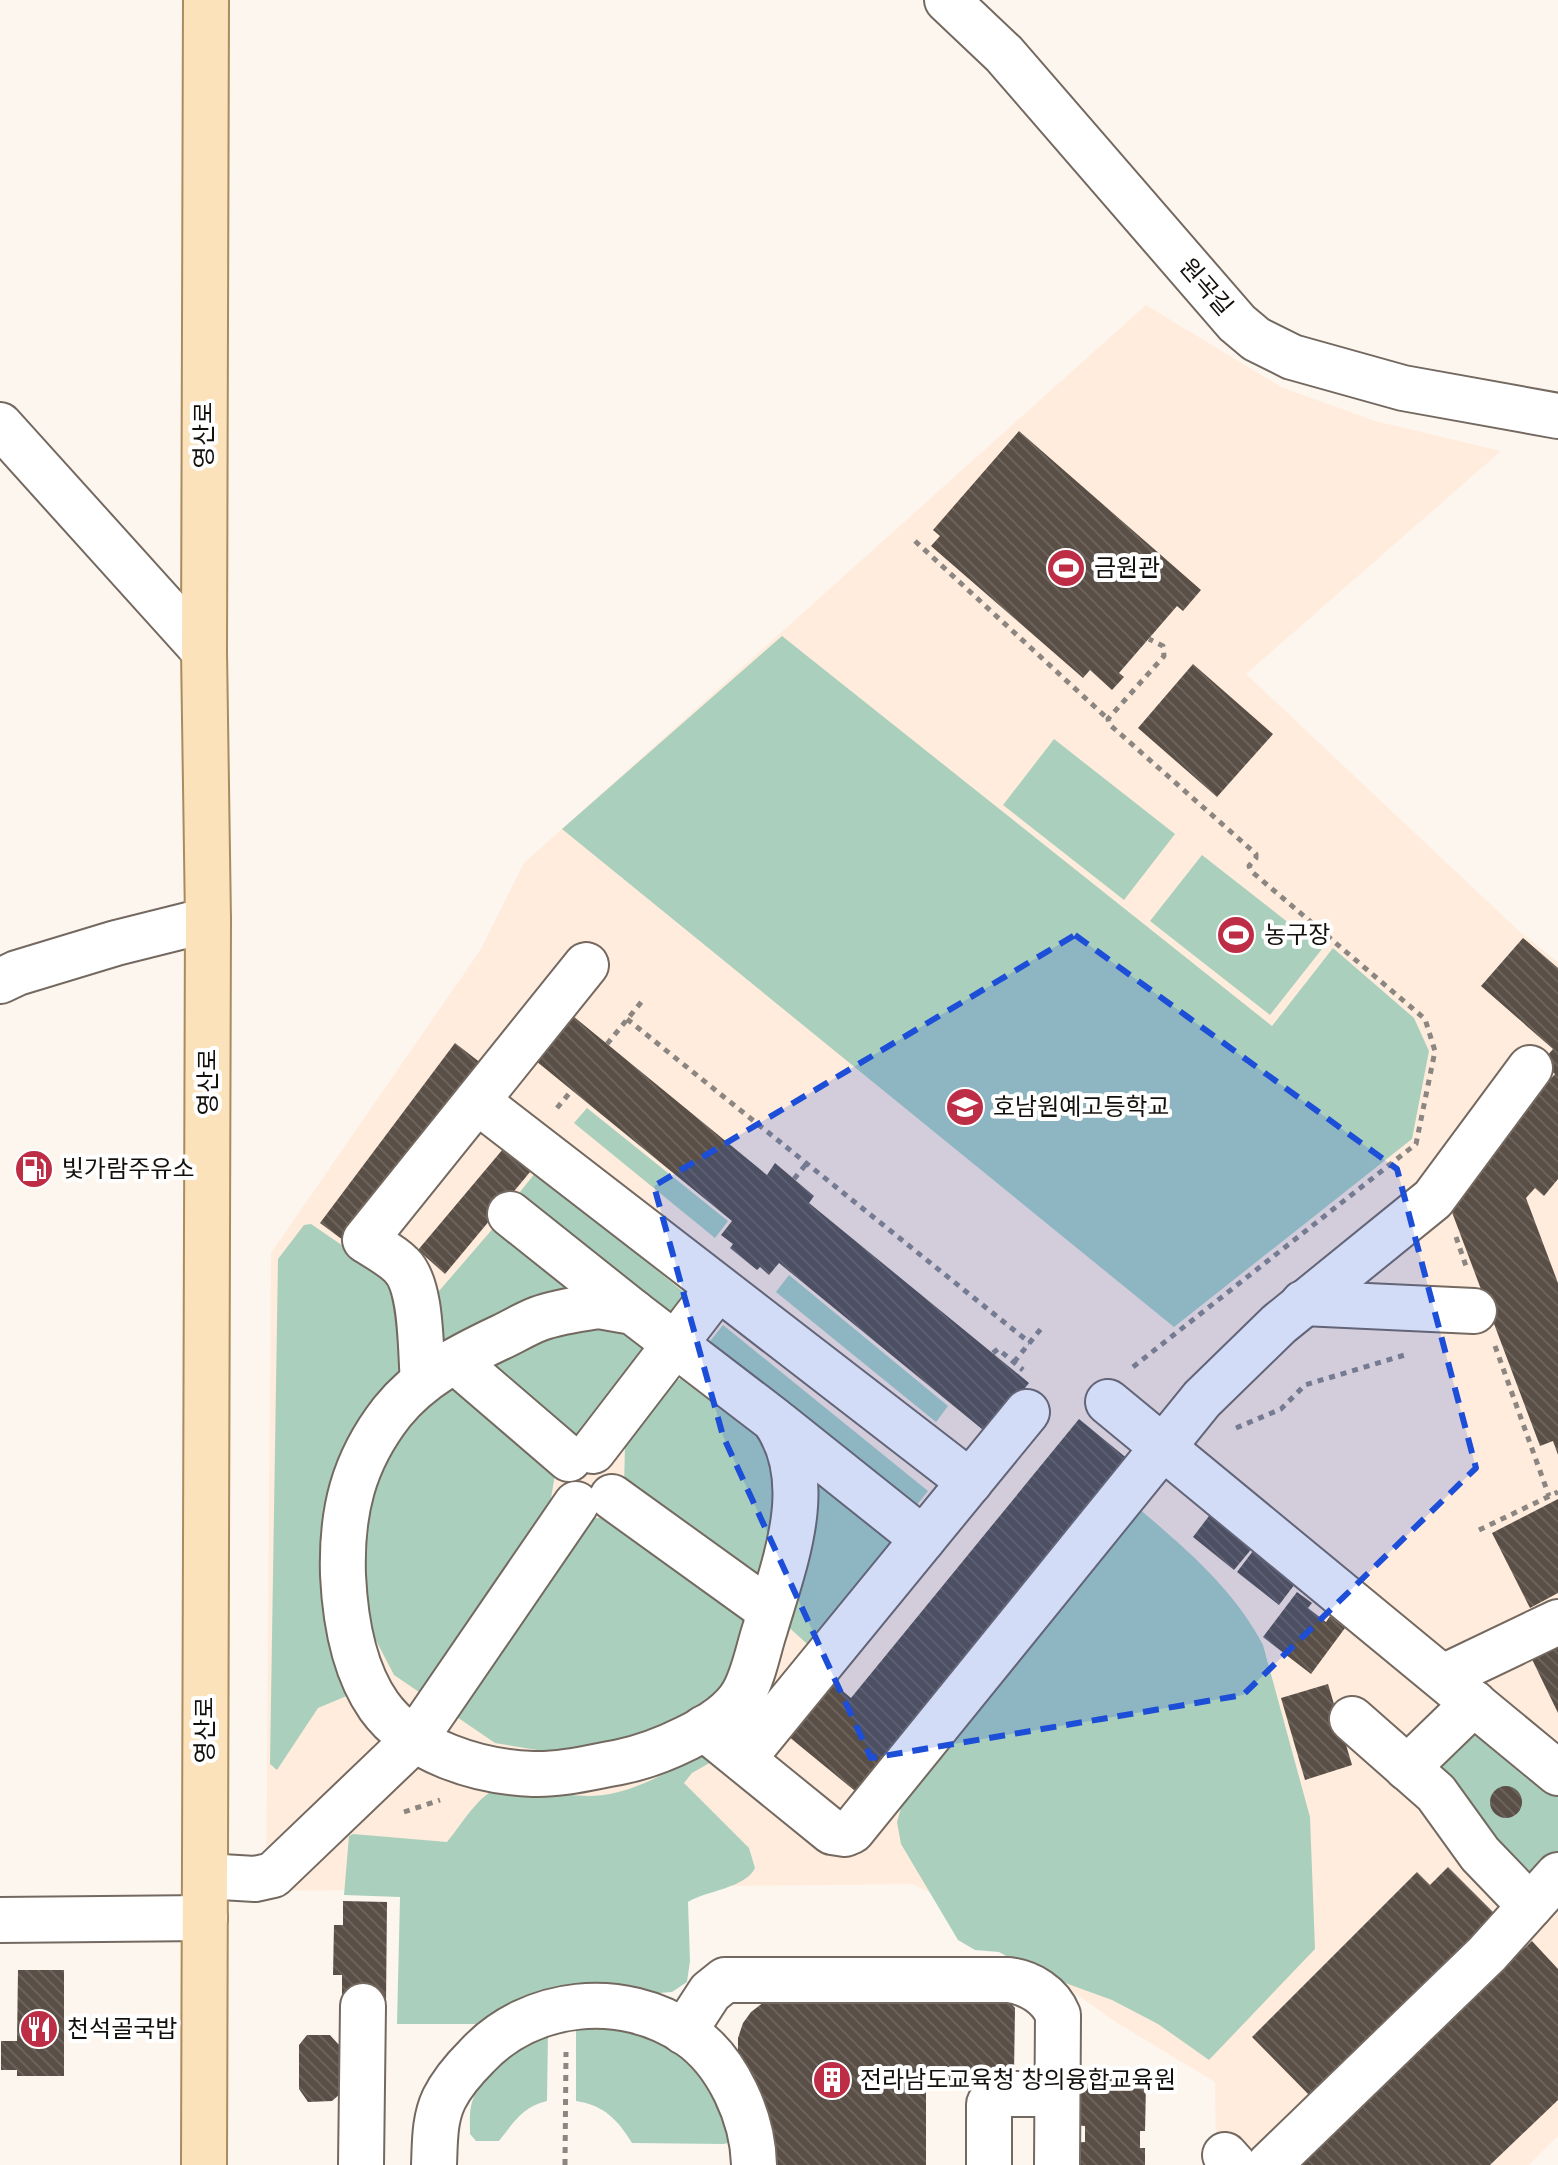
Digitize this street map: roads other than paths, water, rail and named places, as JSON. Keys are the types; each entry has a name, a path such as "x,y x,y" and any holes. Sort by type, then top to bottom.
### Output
{"main road":[{"name":"영산로","path":"204,2165 208,920 204,651 206,0"}],"street":[{"name":"원곡길","path":"947,0 1004,54 1237,323 1256,339 1292,357 1380,383 1558,416"},
{"path":"0,425 204,651"},
{"path":"0,981 116,943 208,920"},
{"path":"0,1920 205,1897 273,1875 415,1739 594,1501 617,1489 617,1469 606,1455 581,1455 439,1370 410,1278 401,1265 365,1240 586,965"},
{"path":"704,1728 832,1832 845,1834 852,1831 1168,1451 1202,1399 1303,1303 1433,1199 1530,1068"},
{"path":"477,1101 970,1482"},
{"path":"510,1214 923,1539"},
{"path":"581,1455 718,1288"},
{"path":"1303,1303 1474,1311"},
{"path":"633,1312 599,1306 538,1319 439,1370 392,1412 369,1448 353,1482 344,1518 342,1553 349,1628 365,1679 379,1706 398,1726 440,1752 479,1768 535,1774 634,1759 704,1728 726,1714 742,1695 752,1673 790,1545 795,1493 793,1456 786,1436 774,1420"},
{"path":"1119,1385 1168,1451 1558,1773"},
{"path":"743,1759 970,1482 1026,1392"},
{"path":"594,1501 770,1611"},
{"path":"1407,1768 1458,1690 1558,1622"},
{"path":"1269,2165 1481,1961 1544,1890 1480,1854 1443,1800 1352,1719"},
{"path":"684,2032 710,1992 725,1980 1020,1982 1029,1985 1050,2000 1058,2015 1057,2165"},
{"path":"434,2165 436,2126 443,2100 457,2077 493,2039 539,2013 590,2004 642,2012 684,2032 710,2054 725,2074 748,2122 754,2165"},
{"path":"361,2165 363,2006"},
{"path":"989,2165 989,2104 993,2097 1000,2094 1057,2094"}],"place":[{"name":"금원관","path":"1066,568"},
{"name":"농구장","path":"1236,935"},
{"name":"호남원예고등학교","path":"965,1107"},
{"name":"빛가람주유소","path":"34,1169"},
{"name":"천석골국밥","path":"39,2029"},
{"name":"전라남도교육청 창의융합교육원","path":"832,2080"}]}
